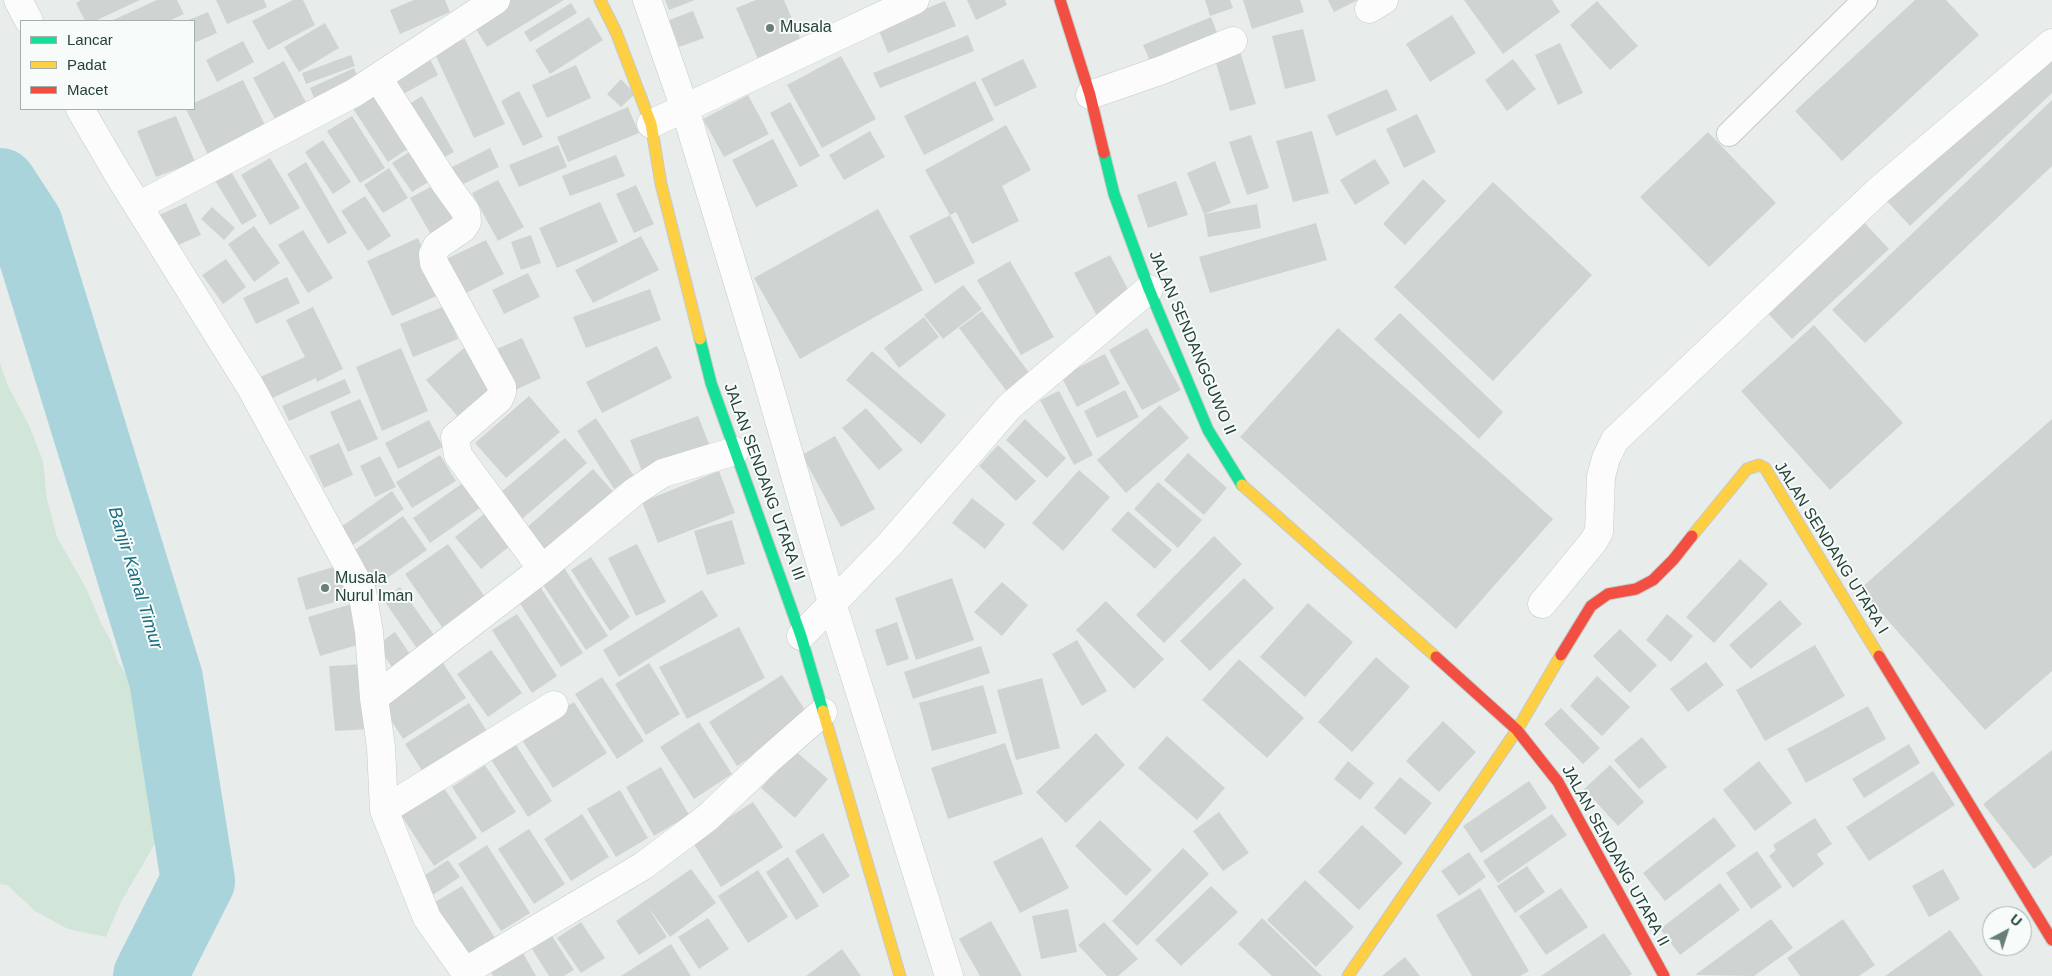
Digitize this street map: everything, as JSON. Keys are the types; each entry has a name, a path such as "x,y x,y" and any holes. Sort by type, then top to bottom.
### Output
{"street":[{"path":"18,0 28,20"},
{"path":"138,206 354,93 496,0"},
{"name":"JALAN SENDANG UTARA III","path":"600,0 616,32 651,124 661,184 710,383 801,636 900,976"},
{"path":"647,0 685,109 766,375 832,603 949,976"},
{"path":"651,124 914,0"},
{"name":"JALAN SENDANGGUWO II","path":"1060,0 1090,95 1114,194 1149,289 1208,430 1239,483 1293,528 1517,730"},
{"path":"1090,95 1162,70 1234,41"},
{"path":"1542,604 1599,532 1601,477 1606,458 1615,440 1879,190 2052,43"},
{"path":"378,78 445,183 466,212 467,222 462,229 437,246 433,254 434,263 502,388 502,392 499,399 455,436 458,455 542,569"},
{"path":"81,110 250,386 362,591 369,632 374,698 382,747 384,810 427,918 467,973 644,866 707,818 767,761 823,712"},
{"path":"801,636 889,545 1010,406 1149,289"},
{"path":"374,698 542,569 634,492 663,473 735,450"},
{"name":"JALAN SENDANG UTARA I","path":"1517,730 1591,606 1608,594 1636,589 1653,580 1673,560 1746,469 1759,465 1765,468 2052,940"},
{"path":"384,810 554,705"},
{"path":"1348,976 1517,730"},
{"name":"JALAN SENDANG UTARA II","path":"1517,730 1558,782 1664,976"}],"lane":[{"path":"1729,134 1866,0"}],"green space":[{"path":"0,363 8,386 29,425 43,461 47,499 57,537 86,588 110,639 118,662 141,697 172,762 171,800 160,835 121,902 106,937 68,929 35,911 7,885 0,884"}],"building":[{"path":"81,0 140,0 97,20 84,20 76,3"},
{"path":"157,0 177,0 184,14 171,20 113,20"},
{"path":"216,0 264,0 267,7 227,24"},
{"path":"293,0 303,0 315,25 268,50 252,21"},
{"path":"414,0 445,0 450,12 400,34 390,10"},
{"path":"511,0 564,0 487,47 473,24"},
{"path":"665,0 695,0 669,10"},
{"name":"Musala","path":"756,0 784,0 804,48 761,66 736,8"},
{"path":"967,0 1005,0 1007,5 976,20"},
{"path":"1205,0 1230,0 1233,8 1210,16"},
{"path":"1243,0 1300,0 1304,12 1252,29"},
{"path":"1328,0 1358,0 1334,12"},
{"path":"1464,0 1552,0 1560,12 1503,54"},
{"path":"1915,0 1946,0 1979,35 1842,161 1795,111"},
{"path":"945,1 956,26 888,53 878,28"},
{"path":"1597,1 1638,46 1610,70 1570,25"},
{"path":"571,3 577,13 530,42 524,32"},
{"path":"693,11 704,38 679,47 669,20"},
{"path":"208,12 217,33 195,43 195,20 188,20"},
{"path":"1452,15 1476,53 1430,82 1406,44"},
{"path":"589,17 603,40 550,74 535,50"},
{"path":"1211,17 1221,43 1154,70 1143,45"},
{"path":"325,23 339,48 299,72 284,47"},
{"path":"1303,29 1316,81 1285,89 1272,36"},
{"path":"968,35 974,51 880,88 873,73"},
{"path":"465,39 505,124 474,138 434,52"},
{"path":"243,41 254,62 217,82 206,60"},
{"path":"1560,43 1583,93 1558,105 1535,55"},
{"path":"1239,48 1256,104 1230,111 1214,56"},
{"path":"2045,53 2052,61 2052,93 1910,226 1887,201"},
{"path":"351,55 355,66 306,84 302,73"},
{"path":"428,55 438,75 396,98 385,78"},
{"path":"841,56 876,119 822,148 787,85"},
{"path":"1023,59 1037,87 995,107 981,79"},
{"path":"1513,59 1536,89 1507,111 1485,80"},
{"path":"284,61 308,106 277,123 253,78"},
{"path":"576,65 591,98 547,118 532,85"},
{"path":"354,68 361,85 317,105 310,88"},
{"path":"621,79 635,94 621,107 607,94"},
{"path":"243,80 268,131 210,159 186,110 195,110 195,103"},
{"path":"975,81 994,120 924,155 904,116"},
{"path":"380,89 415,144 388,162 352,107"},
{"path":"1387,89 1397,110 1336,136 1327,115"},
{"path":"519,91 543,137 523,146 501,101"},
{"path":"748,95 769,134 724,157 703,119"},
{"path":"422,96 454,152 435,162 404,107"},
{"path":"2052,100 2052,166 1865,343 1832,310"},
{"path":"790,102 820,156 800,167 770,113"},
{"path":"628,107 639,133 568,162 557,137"},
{"path":"1417,114 1436,152 1404,168 1386,129"},
{"path":"176,116 195,162 156,177 137,131"},
{"path":"352,116 385,168 360,183 327,131"},
{"path":"1006,125 1031,170 1002,186 1019,221 972,244 956,212 950,215 925,170"},
{"path":"870,131 885,157 844,180 829,155"},
{"path":"1312,131 1329,193 1293,202 1276,141"},
{"path":"1708,132 1776,203 1709,267 1640,197"},
{"path":"1251,135 1269,188 1247,195 1229,142"},
{"path":"773,139 798,186 756,207 732,160"},
{"path":"323,140 351,182 333,194 305,152"},
{"path":"558,145 567,167 519,187 509,165"},
{"path":"417,147 437,177 412,192 392,163"},
{"path":"490,148 499,167 457,187 448,169"},
{"path":"616,155 625,176 570,196 562,176"},
{"path":"270,158 300,208 270,225 241,175"},
{"path":"1375,159 1390,183 1355,205 1340,180"},
{"path":"1215,161 1231,203 1204,214 1187,173"},
{"path":"306,162 347,233 328,244 287,174"},
{"path":"229,168 257,216 242,225 213,177"},
{"path":"389,168 408,198 383,213 364,185"},
{"path":"1423,179 1446,201 1405,245 1383,224"},
{"path":"498,180 524,227 498,241 472,193"},
{"path":"1176,181 1188,215 1148,228 1137,195"},
{"path":"1493,182 1592,275 1493,381 1394,287"},
{"path":"438,183 458,217 430,233 410,198"},
{"path":"636,185 654,224 634,233 616,194"},
{"path":"365,196 391,236 368,251 341,211"},
{"path":"600,202 618,242 557,268 539,228"},
{"path":"186,203 201,235 174,247 159,215"},
{"path":"1257,204 1261,228 1208,237 1204,214"},
{"path":"212,207 235,228 224,240 201,219"},
{"path":"878,209 923,290 800,359 754,278"},
{"path":"950,215 975,263 935,284 909,236"},
{"path":"1859,217 1889,249 1792,339 1762,307"},
{"path":"1316,223 1327,260 1210,293 1199,257"},
{"path":"254,226 280,263 254,282 228,244"},
{"path":"303,230 333,278 308,293 278,245"},
{"path":"531,235 541,263 521,270 511,242"},
{"path":"641,236 659,270 593,303 575,270"},
{"path":"418,238 443,293 392,316 367,261"},
{"path":"486,240 504,274 460,296 442,261"},
{"path":"1110,255 1133,299 1098,318 1074,273"},
{"path":"226,259 246,287 223,304 202,275"},
{"path":"1010,261 1054,337 1021,355 977,280"},
{"path":"528,273 540,297 504,314 492,290"},
{"path":"287,277 300,303 256,324 243,298"},
{"path":"963,285 982,309 943,339 924,315"},
{"path":"650,289 661,320 586,348 573,317"},
{"path":"445,306 458,339 413,357 400,324"},
{"path":"313,307 343,369 317,382 316,378 268,400 258,378 305,357 286,320"},
{"path":"982,311 1031,375 1008,393 959,328"},
{"path":"1400,313 1503,412 1479,439 1374,339"},
{"path":"924,317 939,337 899,368 884,348"},
{"path":"1814,325 1903,423 1830,490 1741,391"},
{"path":"1147,328 1181,390 1142,410 1109,350"},
{"path":"1338,328 1553,519 1456,629 1240,437"},
{"path":"522,338 541,378 509,393 490,352"},
{"path":"657,346 672,378 602,413 586,382"},
{"path":"401,348 428,411 382,431 356,367"},
{"path":"464,348 497,387 460,419 426,380"},
{"path":"872,351 946,415 921,444 846,380"},
{"path":"1105,354 1120,384 1077,407 1061,376"},
{"path":"345,379 351,393 289,421 282,406"},
{"path":"1125,390 1139,417 1097,438 1084,411"},
{"path":"1059,391 1093,455 1074,465 1040,400"},
{"path":"529,396 560,432 506,478 475,443"},
{"path":"360,399 378,439 348,452 330,412"},
{"path":"1160,405 1189,438 1126,493 1097,460"},
{"path":"866,408 903,450 879,470 842,428"},
{"path":"698,416 711,449 643,474 630,440"},
{"path":"596,418 634,476 614,489 577,431"},
{"path":"1025,419 1066,458 1047,478 1006,440"},
{"path":"2052,419 2052,671 1985,730 1860,589"},
{"path":"429,420 443,447 398,469 385,443"},
{"path":"835,436 875,509 841,527 802,455"},
{"path":"565,438 587,463 522,519 500,493"},
{"path":"339,443 353,475 324,488 309,456"},
{"path":"998,445 1036,481 1016,501 979,466"},
{"path":"1188,453 1227,488 1204,515 1164,480"},
{"path":"440,455 456,481 412,508 396,482"},
{"path":"380,456 396,487 375,497 360,466"},
{"path":"593,469 617,496 548,556 524,530"},
{"path":"1079,470 1110,497 1063,551 1032,523"},
{"path":"719,471 735,513 658,543 642,502"},
{"path":"1158,482 1202,520 1178,548 1134,509"},
{"path":"463,483 480,508 430,543 413,518"},
{"path":"392,491 404,509 353,545 341,527"},
{"path":"972,498 1005,524 985,549 952,523"},
{"path":"1128,511 1172,550 1155,569 1111,530"},
{"path":"484,514 510,546 481,569 455,537"},
{"path":"403,516 427,550 373,588 349,554"},
{"path":"732,520 745,564 707,575 694,531"},
{"path":"1214,536 1242,564 1164,643 1136,615"},
{"path":"448,544 485,597 442,627 405,574"},
{"path":"637,544 666,602 636,616 608,558"},
{"path":"591,557 630,617 610,631 571,570"},
{"path":"1740,559 1768,584 1714,643 1686,617"},
{"name":"Musala Nurul Iman","path":"343,564 353,597 306,610 297,578"},
{"path":"563,566 608,636 586,650 540,580"},
{"path":"952,578 974,640 916,660 895,598"},
{"path":"1244,578 1274,608 1210,671 1180,641"},
{"path":"1002,582 1028,605 1002,636 974,612"},
{"path":"539,585 583,653 561,667 517,599"},
{"path":"400,587 436,638 418,650 383,599"},
{"path":"702,590 718,616 619,677 603,650"},
{"path":"1780,600 1802,624 1751,669 1729,645"},
{"path":"1106,601 1164,659 1134,689 1076,630"},
{"path":"355,603 367,642 320,656 308,617"},
{"path":"1308,603 1353,642 1305,697 1260,657"},
{"path":"517,614 557,676 532,693 492,630"},
{"path":"1667,614 1693,636 1671,662 1646,640"},
{"path":"897,622 909,659 887,666 875,630"},
{"path":"739,627 765,678 687,719 659,667"},
{"path":"1620,629 1657,665 1630,693 1593,656"},
{"path":"395,632 414,660 396,673 377,645"},
{"path":"1077,640 1107,691 1082,706 1052,654"},
{"path":"1815,645 1845,696 1765,741 1736,690"},
{"path":"981,646 990,673 913,699 904,672"},
{"path":"491,650 522,693 488,717 457,674"},
{"path":"1376,657 1410,687 1352,752 1318,722"},
{"path":"1239,659 1304,718 1267,758 1202,700"},
{"path":"441,660 466,698 403,739 378,700"},
{"path":"1706,662 1724,685 1688,712 1670,689"},
{"path":"649,663 680,714 646,735 615,684"},
{"path":"365,664 370,729 335,731 329,666"},
{"path":"782,675 811,719 737,766 709,722"},
{"path":"1597,676 1630,707 1602,736 1570,706"},
{"path":"602,677 644,741 617,759 575,694"},
{"path":"1042,678 1060,748 1016,760 997,690"},
{"path":"983,685 997,733 932,751 919,703"},
{"path":"574,702 607,753 553,788 520,737"},
{"path":"469,703 490,736 426,777 405,744"},
{"path":"1868,706 1886,739 1806,783 1787,749"},
{"path":"1561,708 1600,748 1583,764 1544,724"},
{"path":"1443,721 1476,752 1439,792 1406,761"},
{"path":"699,722 732,774 694,799 660,747"},
{"path":"1096,733 1125,765 1066,823 1036,792"},
{"path":"1167,736 1225,788 1197,820 1138,768"},
{"path":"1642,737 1667,767 1639,789 1614,760"},
{"path":"514,742 552,801 528,817 490,758"},
{"path":"1005,743 1023,794 948,819 931,768"},
{"path":"1909,744 1920,763 1864,798 1852,779"},
{"path":"794,750 828,779 795,818 761,788"},
{"path":"2052,750 2052,855 2034,869 1983,804"},
{"path":"1348,761 1374,783 1360,800 1334,779"},
{"path":"1759,761 1792,803 1755,831 1723,790"},
{"path":"485,765 516,812 482,833 452,787"},
{"path":"1610,765 1644,802 1618,826 1584,789"},
{"path":"661,767 689,815 654,836 626,787"},
{"path":"1933,771 1955,805 1869,861 1846,827"},
{"path":"1400,777 1432,803 1405,835 1374,808"},
{"path":"1529,781 1547,808 1481,853 1463,826"},
{"path":"444,788 477,838 434,866 401,815"},
{"path":"620,790 648,838 616,857 587,809"},
{"path":"753,802 783,847 721,887 692,841"},
{"path":"1219,812 1249,853 1223,871 1193,831"},
{"path":"582,814 609,857 571,881 544,839"},
{"path":"1552,814 1567,835 1498,883 1483,861"},
{"path":"1714,817 1736,846 1665,901 1643,873"},
{"path":"1815,818 1832,844 1817,854 1824,864 1793,888 1769,856 1776,850 1773,845"},
{"path":"1100,820 1152,870 1126,896 1075,846"},
{"path":"1362,825 1403,863 1359,910 1318,872"},
{"path":"529,829 565,884 534,904 498,849"},
{"path":"823,833 850,876 823,894 795,851"},
{"path":"1042,837 1069,888 1020,913 993,862"},
{"path":"487,845 530,913 501,931 458,864"},
{"path":"1183,848 1209,874 1137,946 1112,921"},
{"path":"1757,851 1782,887 1751,909 1726,873"},
{"path":"1469,852 1486,877 1459,896 1441,871"},
{"path":"788,857 819,906 796,920 766,872"},
{"path":"448,860 460,877 431,896 419,879"},
{"path":"1527,866 1545,892 1515,913 1497,886"},
{"path":"691,869 716,903 670,937 648,907 667,937 639,955 616,921"},
{"path":"1943,869 1960,899 1929,917 1912,886"},
{"path":"758,870 788,917 748,943 718,896"},
{"path":"1305,880 1354,927 1316,967 1267,920"},
{"path":"1720,883 1740,910 1680,955 1660,929"},
{"path":"462,886 497,941 465,961 430,905"},
{"path":"1211,886 1238,912 1181,966 1155,940"},
{"path":"1480,888 1529,971 1520,976 1472,976 1436,915"},
{"path":"1561,888 1588,927 1546,955 1519,916"},
{"path":"1068,909 1077,952 1041,959 1032,916"},
{"path":"708,918 729,949 699,969 678,937"},
{"path":"1262,918 1322,976 1272,976 1238,944"},
{"path":"1771,919 1793,948 1754,976 1695,975"},
{"path":"1843,919 1875,965 1859,976 1800,976 1787,958"},
{"path":"991,921 1022,976 980,976 959,939"},
{"path":"581,922 605,958 581,973 557,938"},
{"path":"1104,922 1138,959 1118,976 1107,976 1078,945"},
{"path":"1950,930 1983,976 1885,976"},
{"path":"1604,933 1632,974 1629,976 1541,976"},
{"path":"552,936 574,970 564,976 549,976 532,949"},
{"path":"671,944 691,976 621,976"},
{"path":"519,946 536,976 493,976 487,964"},
{"path":"842,949 861,976 806,976"},
{"path":"1405,957 1420,976 1382,976"}],"waterway":[{"name":"Banjir Kanal Timur","path":"0,185 26,225 166,679 198,881 150,976"}],"traffic: fast":[{"path":"1104,153 1114,194 1149,289 1208,430 1242,485"},
{"path":"700,339 711,383 801,636 823,711"}],"traffic: slow":[{"path":"600,0 616,32 651,124 661,184 700,339"},
{"path":"1692,536 1747,469 1759,465 1765,468 1879,656"},
{"path":"1242,485 1436,657"},
{"path":"1348,976 1517,730 1561,655"},
{"path":"823,711 900,976"}],"traffic: jam":[{"path":"1060,0 1090,95 1104,153"},
{"path":"1561,655 1591,606 1608,594 1636,589 1653,580 1673,560 1692,536"},
{"path":"1879,656 2052,940"},
{"path":"1436,657 1517,730 1558,782 1664,976"}],"place":[{"name":"Musala","path":"770,28"},
{"name":"Musala Nurul Iman","path":"325,588"}]}
